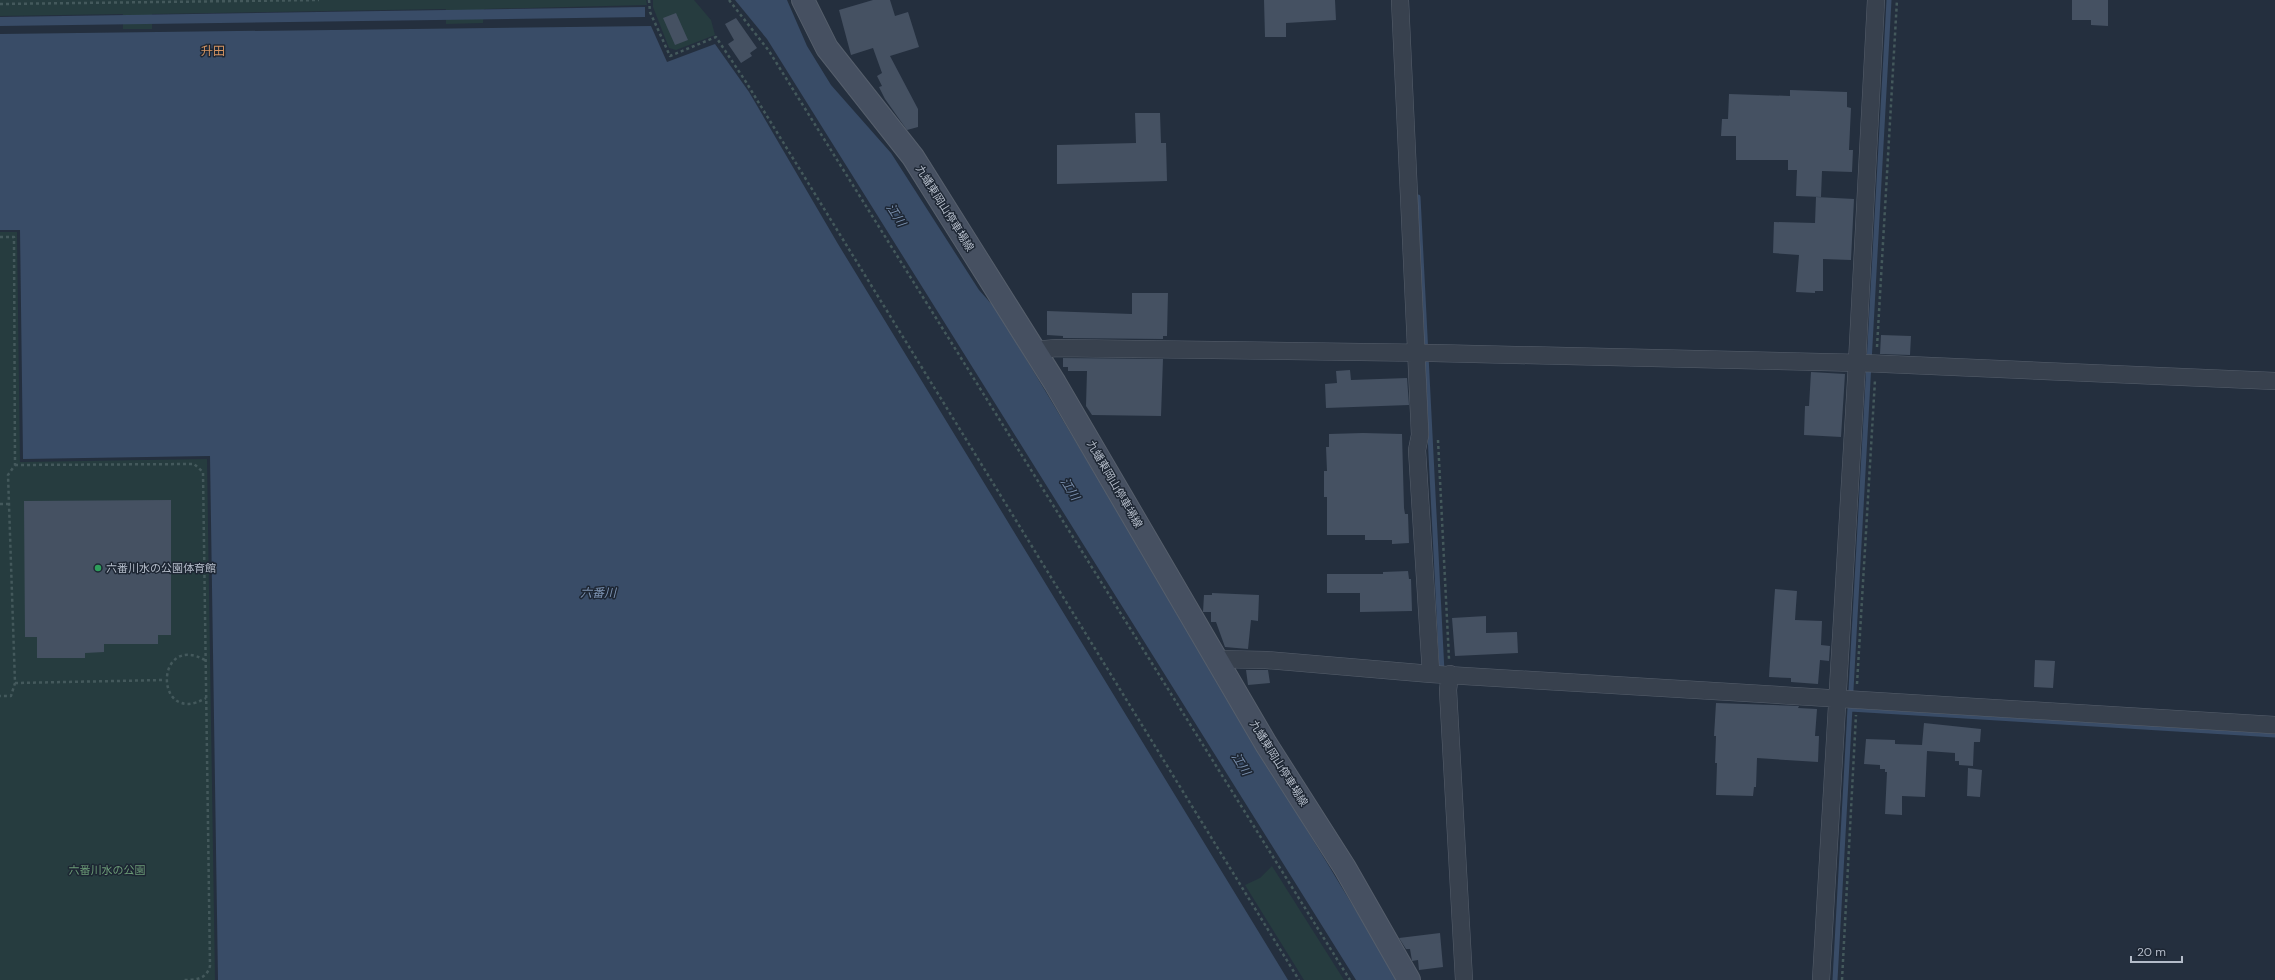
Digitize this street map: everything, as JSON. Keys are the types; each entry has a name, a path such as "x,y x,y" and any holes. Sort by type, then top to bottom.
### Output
{"main road":[{"name":"九蟠東岡山停車場線","path":"803,0 828,48 913,157 1060,391 1266,744 1345,868 1409,980"}],"street":[{"path":"1400,0 1422,353 1420,435 1417,450 1441,674 1448,690 1464,980"},
{"path":"1820,980 1848,702 1865,363 1876,0"},
{"path":"1034,350 1057,348 1422,353 1865,363 2275,381"},
{"path":"1216,659 1266,660 1441,674 1848,702 2275,725"}],"path":[{"path":"0,4 319,0"},
{"path":"649,0 650,12 670,56 716,38 746,82 1299,980"},
{"path":"729,0 769,51 1350,980"},
{"path":"0,238 14,237 16,465 8,475 15,683 11,696 0,696"},
{"path":"1437,432 1441,674"},
{"path":"16,465 194,464 203,472 210,966 203,978 183,980"},
{"path":"0,504 9,504"},
{"path":"206,660 195,655 181,657 170,666 166,680 169,692 180,702 190,704 206,698"},
{"path":"15,683 166,680"},
{"path":"1842,980 1848,702"}],"green space":[{"path":"0,0 646,0 647,5 484,9 483,23 446,24 446,9 152,14 152,29 123,29 123,14 0,16"},
{"path":"653,0 694,0 711,20 715,35 676,50 669,48 653,7"},
{"name":"六番川水の公園","path":"0,232 17,232 20,462 207,459 215,980 0,980"},
{"path":"1272,866 1344,980 1304,980 1245,885 1260,878"}],"water":[{"name":"江川","path":"735,0 787,0 807,46 831,85 891,153 979,290 996,309 1207,660 1205,662 1398,980 1356,980 767,39"},
{"path":"645,7 645,17 0,26 0,17"},
{"name":"六番川","path":"651,26 667,62 715,44 749,92 838,244 1288,980 218,980 210,456 23,459 20,230 0,230 0,34"}],"building":[{"path":"873,0 890,0 895,16 908,12 919,47 890,56 918,109 918,127 907,130 885,99 879,87 882,86 877,76 882,73 873,48 851,55 839,10"},
{"path":"1264,0 1335,0 1336,20 1286,23 1286,37 1265,37"},
{"path":"2072,0 2108,0 2108,26 2091,25 2091,20 2072,20"},
{"path":"676,13 688,40 675,45 663,18"},
{"path":"736,18 757,48 750,53 752,56 741,63 728,44 734,40 725,24"},
{"path":"1790,90 1847,92 1847,107 1851,108 1849,150 1853,150 1852,172 1822,171 1821,197 1796,196 1797,170 1788,170 1788,160 1736,160 1736,136 1721,136 1722,119 1728,119 1729,94 1790,96"},
{"path":"1135,113 1160,113 1161,143 1166,143 1167,181 1057,184 1057,145 1136,143"},
{"path":"1816,197 1854,199 1851,260 1823,259 1823,291 1815,291 1815,293 1796,292 1799,255 1773,253 1774,222 1815,223"},
{"path":"1132,293 1168,293 1167,336 1163,336 1163,339 1063,338 1063,336 1047,335 1047,311 1132,314"},
{"path":"1881,335 1911,336 1910,355 1880,354"},
{"path":"1063,358 1163,359 1161,416 1092,415 1086,406 1087,371 1068,371 1068,367 1063,367"},
{"path":"1350,370 1351,380 1407,378 1409,405 1326,408 1325,384 1337,383 1336,371"},
{"path":"1811,372 1845,374 1841,437 1804,435 1805,406 1809,406"},
{"path":"1329,434 1402,434 1404,508 1405,514 1408,514 1409,543 1392,544 1392,540 1365,540 1365,535 1327,535 1327,497 1324,497 1324,471 1327,471 1326,447 1329,447"},
{"name":"六番川水の公園体育館","path":"171,500 171,635 158,635 158,644 104,644 104,652 85,653 85,658 37,658 37,637 25,637 24,501"},
{"path":"1408,571 1409,579 1411,579 1412,611 1360,612 1360,593 1327,593 1327,574 1383,574 1383,572"},
{"path":"1775,589 1797,591 1795,620 1822,621 1821,645 1830,646 1829,661 1820,660 1818,684 1791,682 1791,678 1769,677"},
{"path":"1212,593 1259,595 1258,621 1251,620 1248,649 1225,647 1216,622 1211,622 1211,612 1203,612 1204,595 1212,595"},
{"path":"1486,616 1486,633 1517,632 1518,653 1455,656 1452,618"},
{"path":"2035,660 2055,661 2053,688 2034,687"},
{"path":"1246,670 1268,670 1270,683 1248,685"},
{"path":"1716,703 1799,706 1798,708 1817,709 1815,736 1819,736 1818,762 1757,758 1756,787 1754,787 1753,796 1716,795 1717,763 1715,763 1716,736 1714,736"},
{"path":"1924,723 1981,729 1980,742 1974,742 1973,766 1959,765 1959,761 1955,761 1955,753 1927,751 1925,797 1902,796 1902,815 1885,814 1887,772 1885,772 1885,769 1880,769 1880,765 1864,764 1866,739 1895,740 1895,744 1922,745"},
{"path":"1968,768 1982,770 1980,797 1967,796"},
{"path":"1440,933 1443,967 1419,970 1418,960 1412,961 1410,949 1406,949 1399,938"}],"waterway":[{"path":"1835,980 1889,0"},
{"path":"1418,197 1442,672"},
{"path":"1850,709 2275,735"}],"place":[{"name":"六番川水の公園体育館","path":"98,568"}],"district":[{"name":"升田","path":"213,51"}]}
